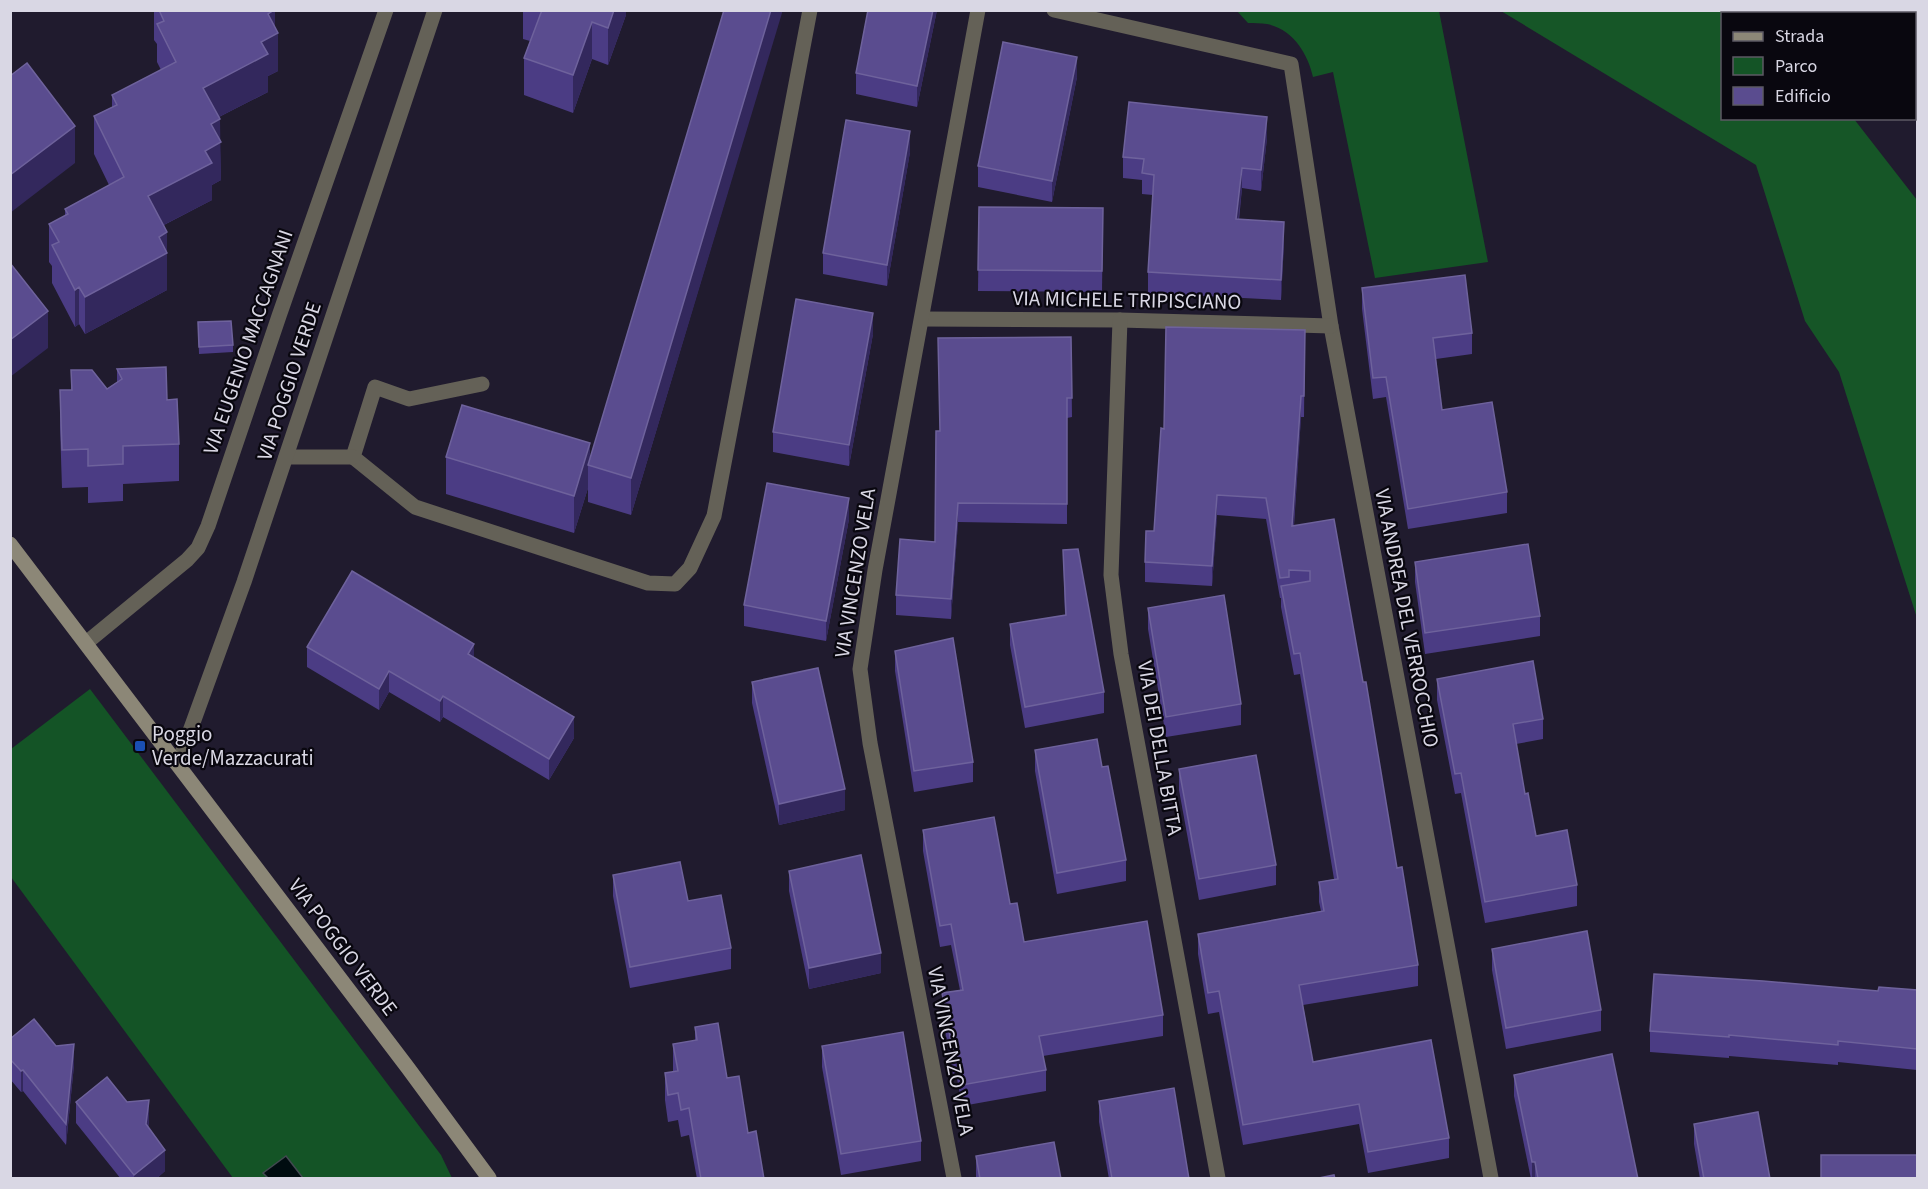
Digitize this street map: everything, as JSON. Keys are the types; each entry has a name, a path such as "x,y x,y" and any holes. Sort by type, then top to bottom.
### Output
{"street":[{"name":"VIA EUGENIO MACCAGNANI","path":"86,643 187,560 198,548 208,526 386,10"},
{"name":"VIA POGGIO VERDE","path":"178,764 244,582 435,10"},
{"path":"286,457 353,457 415,507 648,583 675,584 690,568 714,516 810,10"},
{"name":"VIA VINCENZO VELA","path":"954,1179 870,743 860,669 875,570 978,10"},
{"name":"VIA ANDREA DEL VERROCCHIO","path":"1054,10 1291,64 1331,326 1491,1179"},
{"name":"VIA MICHELE TRIPISCIANO","path":"922,319 1120,320 1331,326"},
{"name":"VIA DEI DELLA BITTA","path":"1120,320 1111,575 1113,595 1121,654 1218,1179"},
{"path":"353,457 375,387 409,399 482,384"},
{"name":"VIA POGGIO VERDE","path":"10,544 408,1068 489,1179"},
{"name":"VIA POGGIO VERDE","path":"471,1156 475,1179"}],"green space":[{"path":"1237,11 1439,11 1488,262 1375,278 1333,72 1313,77 1303,51 1292,37 1276,27 1248,23"},
{"path":"1501,11 1750,11 1752,12 1721,12 1721,120 1855,120 1917,200 1917,618 1839,372 1805,321 1756,165"},
{"path":"90,689 441,1155 452,1178 233,1178 11,877 11,749"}],"shaded area":[{"path":"286,1156 303,1178 268,1178 263,1173"}],"building":[{"path":"159,10 274,10 268,14 278,33 261,42 268,54 203,88 220,119 211,124 221,142 205,151 212,163 148,196 167,232 159,237 167,253 85,297 79,287 75,290 52,245 59,242 49,224 68,214 65,209 124,177 94,116 117,105 112,95 176,62 157,24 164,21"},
{"path":"542,10 614,10 608,28 592,22 573,75 524,58"},
{"path":"724,10 771,10 631,478 588,465"},
{"path":"868,10 933,10 917,86 856,73"},
{"path":"1003,42 1077,57 1052,181 978,166"},
{"path":"27,63 75,126 10,175 10,76"},
{"path":"1129,102 1267,117 1261,170 1242,168 1236,219 1284,222 1281,280 1148,272 1154,175 1142,173 1144,159 1123,157"},
{"path":"846,120 910,131 887,265 823,253"},
{"path":"979,207 1103,208 1102,271 978,270"},
{"path":"10,263 48,311 10,340"},
{"path":"1465,275 1472,333 1433,338 1442,410 1492,402 1507,492 1408,509 1386,377 1373,378 1362,288"},
{"path":"796,299 873,313 849,445 773,432"},
{"path":"231,321 233,345 199,347 198,322"},
{"path":"1166,327 1305,330 1304,396 1301,396 1292,526 1334,519 1363,682 1366,682 1397,868 1402,867 1418,965 1299,985 1313,1062 1431,1040 1449,1138 1368,1152 1359,1104 1243,1125 1219,991 1208,993 1198,934 1324,911 1319,882 1338,879 1300,653 1294,654 1281,586 1310,581 1310,571 1289,570 1289,577 1280,578 1266,498 1217,495 1212,566 1145,562 1146,531 1154,531 1161,428 1164,429"},
{"path":"1071,337 1072,398 1067,398 1067,504 958,503 951,599 896,595 900,539 935,542 936,431 940,431 938,338"},
{"path":"166,367 167,400 177,399 179,444 123,446 123,464 88,466 88,449 62,450 60,390 72,390 71,370 92,370 107,389 122,379 117,369"},
{"path":"462,405 590,443 574,496 446,457"},
{"path":"767,483 849,498 826,621 744,605"},
{"path":"1528,544 1540,616 1425,633 1415,562"},
{"path":"1078,549 1104,692 1025,707 1010,624 1066,615 1063,550"},
{"path":"352,571 474,644 468,654 574,717 549,759 443,696 440,701 389,671 379,689 307,647"},
{"path":"1224,595 1241,704 1166,717 1148,608"},
{"path":"953,638 973,762 914,771 895,651"},
{"path":"1533,661 1543,719 1513,724 1525,794 1528,793 1536,836 1567,830 1577,885 1485,902 1461,773 1455,774 1437,679"},
{"path":"818,668 845,789 779,804 752,682"},
{"path":"1097,739 1102,767 1108,766 1126,860 1057,873 1035,750"},
{"path":"1256,755 1276,865 1199,879 1179,769"},
{"path":"994,817 1010,904 1017,903 1024,942 1147,921 1163,1015 1039,1036 1046,1070 962,1085 956,1052 953,1053 942,993 963,990 951,924 940,926 923,830"},
{"path":"861,855 881,953 809,968 789,871"},
{"path":"680,862 688,901 721,895 731,948 630,967 613,875"},
{"path":"1587,931 1601,1010 1506,1028 1492,949"},
{"path":"1654,974 1878,991 1879,987 1917,990 1917,1049 1838,1041 1838,1045 1729,1035 1729,1037 1650,1031"},
{"path":"34,1019 56,1046 74,1044 66,1124 23,1070 21,1071 10,1059 10,1039"},
{"path":"718,1023 727,1078 739,1076 748,1133 756,1131 764,1179 701,1179 689,1108 681,1110 678,1093 668,1095 665,1073 678,1071 673,1044 697,1040 695,1027"},
{"path":"903,1032 921,1141 841,1154 822,1046"},
{"path":"1612,1054 1638,1179 1538,1179 1535,1162 1532,1162 1514,1075"},
{"path":"107,1077 127,1102 149,1100 146,1124 165,1150 134,1175 76,1102"},
{"path":"1174,1088 1189,1179 1112,1179 1099,1101"},
{"path":"1758,1112 1770,1179 1704,1179 1694,1124"},
{"path":"1054,1142 1061,1179 980,1179 976,1156"},
{"path":"1821,1155 1917,1155 1917,1179 1821,1179"},
{"path":"1334,1175 1335,1179 1314,1179"}],"place":[{"name":"Poggio Verde/Mazzacurati","path":"140,746"}]}
